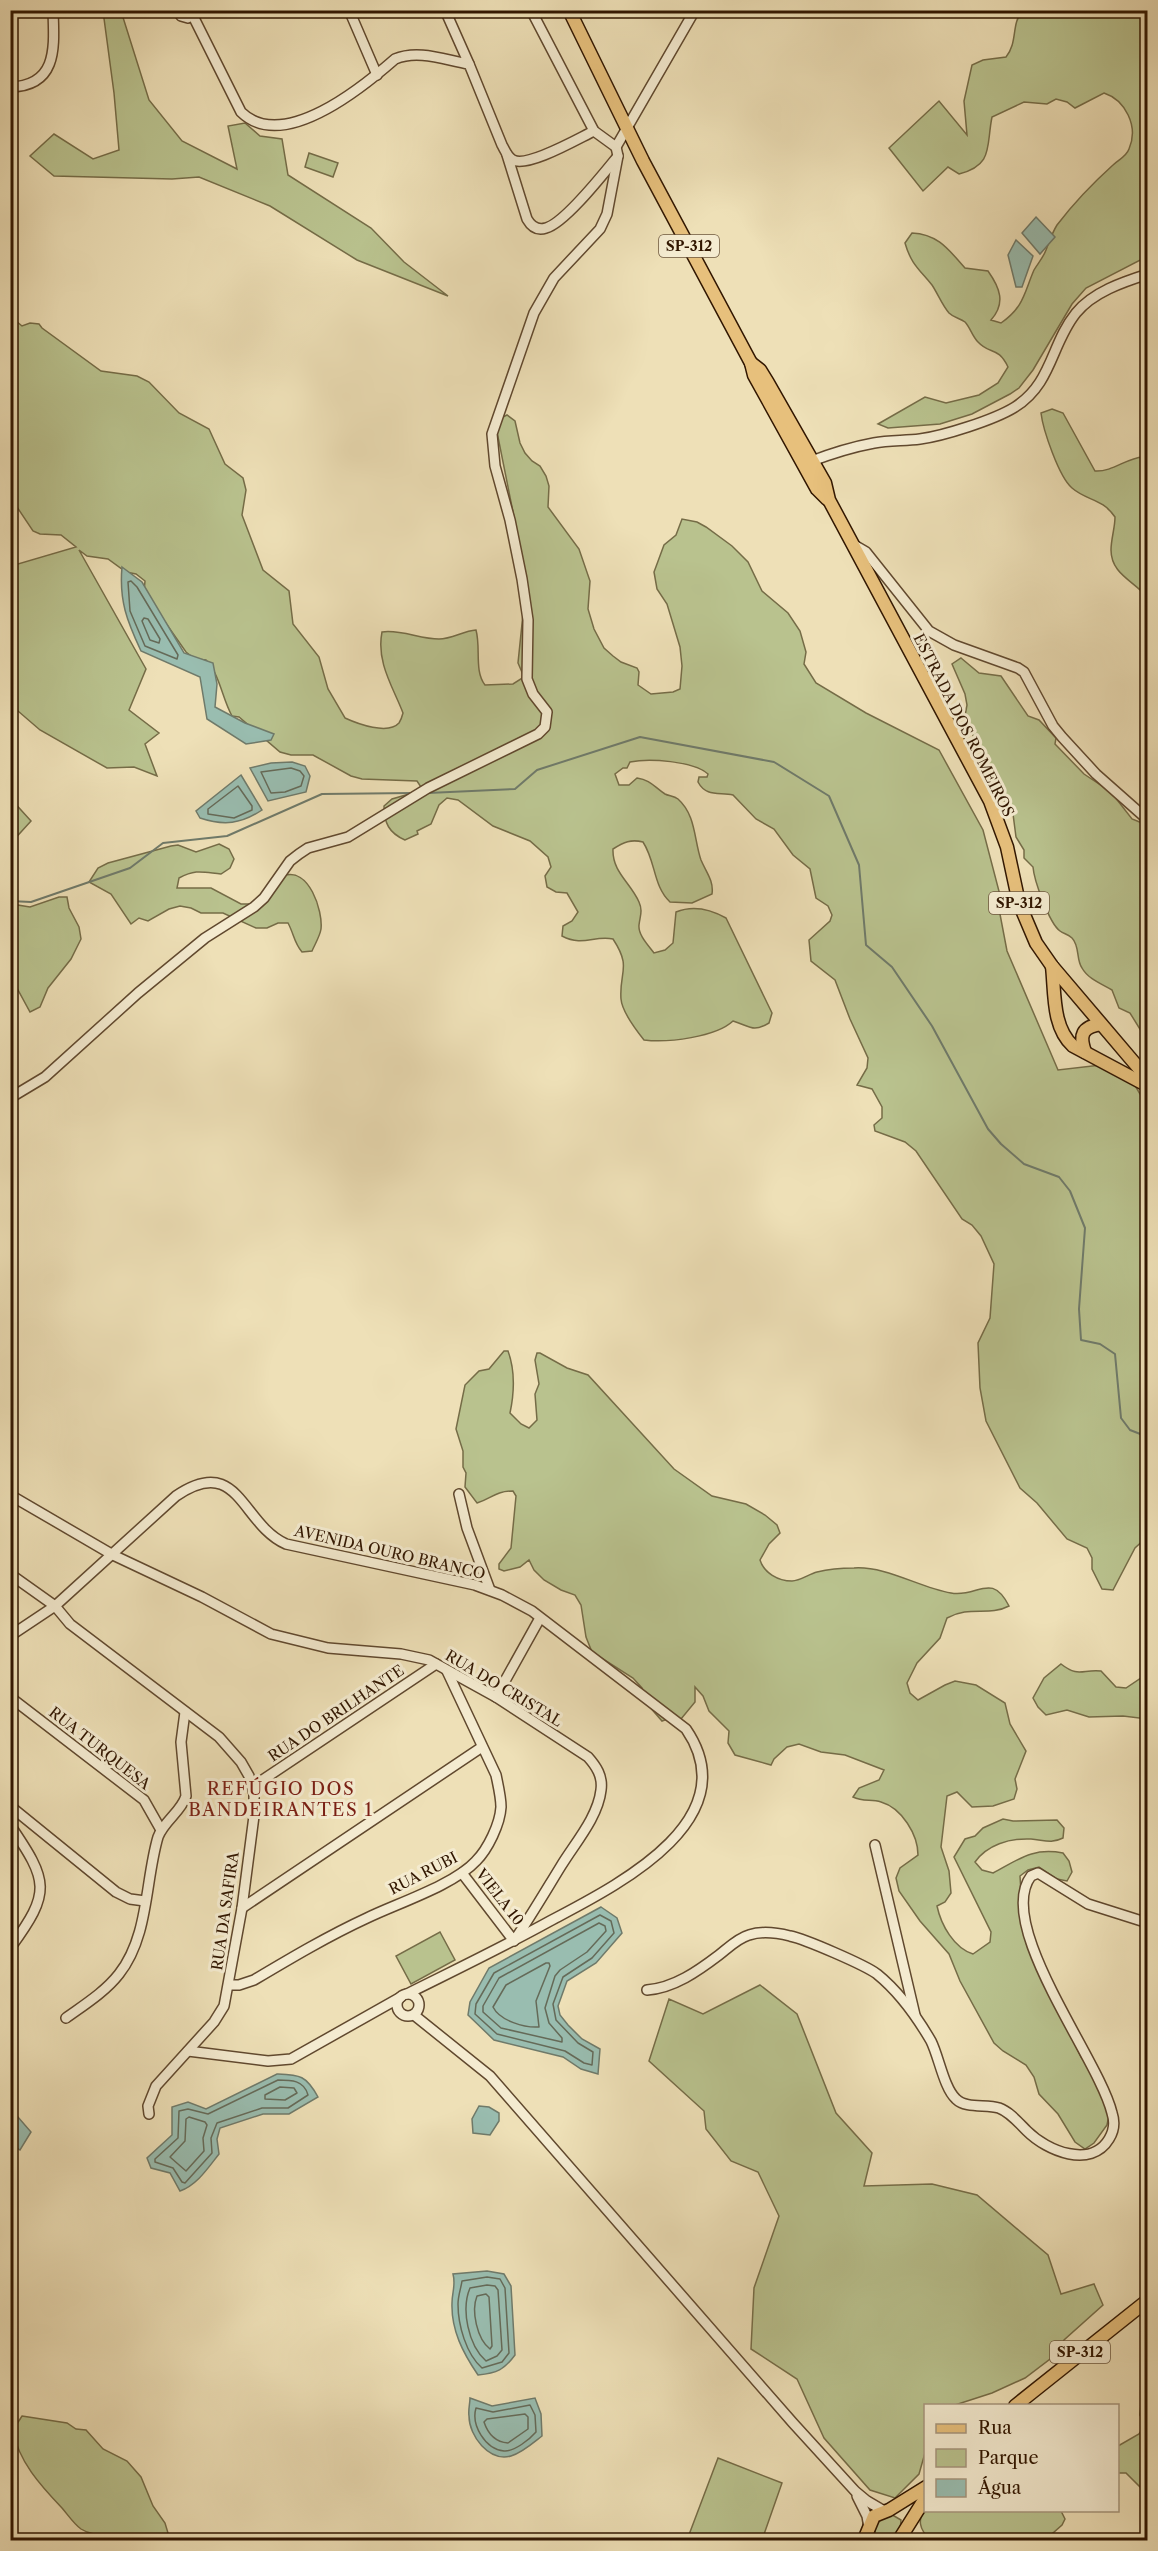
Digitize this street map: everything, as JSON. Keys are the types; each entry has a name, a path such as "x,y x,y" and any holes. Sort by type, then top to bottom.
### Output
{"main road":[{"name":"ESTRADA DOS ROMEIROS","path":"569,10 628,129 751,363 760,370 808,463 825,483 829,500 990,801 1007,847 1019,903 1036,943 1052,966 1148,1079"},
{"path":"1052,966 1058,1021 1061,1030 1073,1046 1148,1086"},
{"path":"1085,1052 1081,1038 1082,1032 1088,1027 1101,1024"},
{"name":"SP-312","path":"1018,2404 1148,2300"},
{"path":"870,2537 874,2516 924,2488"},
{"path":"902,2536 924,2500"},
{"path":"886,2510 903,2519 902,2536"}],"street":[{"path":"10,87 31,83 49,68 54,49 53,10"},
{"path":"349,10 377,75"},
{"path":"445,10 507,154 527,219 530,225 537,229 546,228 563,218 617,152 695,10"},
{"path":"531,10 594,131 617,152"},
{"path":"177,11 185,18 195,13 241,112 254,122 294,123 316,115 340,102 377,75 395,58 405,54 469,64"},
{"path":"507,154 514,160 527,160 594,131"},
{"path":"10,1098 45,1077 138,993 196,945 254,907 264,898 290,861 299,854 308,848 348,837 420,792 538,734 545,727 548,712 533,694 527,679 528,620 510,520 495,466 492,434 534,313 554,278 600,229 608,214 617,152"},
{"path":"808,463 851,447 876,442 922,439 951,432 1012,409 1024,400 1046,374 1065,331 1076,313 1105,291 1148,274"},
{"path":"852,543 866,552 928,631 954,645 1024,672 1053,726 1062,737 1096,774 1148,820"},
{"name":"AVENIDA OURO BRANCO","path":"10,1636 55,1606 176,1496 198,1485 216,1483 235,1492 262,1528 270,1536 286,1544 476,1585 532,1611 677,1720 694,1740 699,1752 702,1779 700,1792 688,1819 675,1837 652,1860 615,1887 514,1941 383,2006 303,2054 286,2060 268,2061 188,2051"},
{"path":"459,1494 467,1528 490,1590"},
{"name":"RUA DO CRISTAL","path":"10,1495 113,1555 202,1597 271,1634 328,1648 412,1656 436,1664 496,1697 588,1757 596,1767 601,1781 601,1790 594,1812 536,1910 514,1941"},
{"name":"RUA DA SAFIRA","path":"10,1574 55,1606 70,1624 230,1748 245,1769 252,1787 254,1816 242,1908 229,1985 221,2013 156,2086 148,2106 148,2114"},
{"path":"496,1697 540,1618"},
{"name":"RUA DO BRILHANTE","path":"252,1787 436,1664"},
{"name":"RUA RUBI","path":"229,1985 239,1985 254,1980 356,1924 462,1873 477,1860 494,1831 501,1806 496,1775 447,1671"},
{"name":"RUA TURQUESA","path":"10,1697 144,1800 161,1830"},
{"path":"66,2018 102,1991 120,1973 138,1934 152,1858 161,1830 184,1803 186,1796 182,1742 185,1712"},
{"path":"242,1908 482,1747"},
{"path":"10,1806 116,1892 130,1899 145,1900"},
{"path":"10,1825 32,1862 41,1887 35,1912 11,1947"},
{"path":"875,1845 915,2017"},
{"name":"VIELA 10","path":"462,1873 514,1941"},
{"path":"647,1990 660,1989 682,1979 749,1935 770,1934 800,1940 875,1973 891,1987 931,2041 951,2094 957,2101 998,2108 1007,2112 1036,2140 1056,2149 1087,2156 1096,2153 1105,2145 1111,2135 1113,2114 1089,2058 1045,1979 1026,1920 1024,1888 1031,1876 1038,1874 1088,1904 1148,1923"},
{"path":"419,2003 415,1996 402,1998 399,2012 405,2016 414,2014 419,2009 419,2003 419,1994 425,1985"},
{"path":"414,2014 490,2076 855,2491 867,2501 886,2510"},
{"path":"855,2491 864,2510 870,2537"}],"green space":[{"path":"103,11 121,11 149,100 182,141 237,169 228,126 245,123 260,136 282,139 288,175 371,228 404,262 448,296 357,260 270,206 199,177 172,179 54,176 30,156 54,134 93,159 119,150"},
{"path":"1022,11 1054,15 1065,11 1147,11 1147,259 1144,258 1086,288 1072,304 1033,370 1019,388 1010,394 972,414 940,424 888,428 878,424 925,397 946,403 979,395 998,383 1008,367 1001,356 978,342 965,322 951,315 947,310 910,256 905,243 912,233 929,236 936,240 948,249 965,268 988,271 1000,295 999,308 991,320 1001,323 1019,305 1057,225 1084,194 1128,152 1132,140 1131,123 1124,108 1112,96 1104,93 1075,108 1067,102 1056,99 1047,104 1024,102 992,117 986,153 978,165 959,174 948,167 923,191 889,148 939,101 967,135 964,101 972,65 983,60 1006,57 1010,51"},
{"path":"309,153 338,163 333,177 305,167"},
{"path":"10,316 22,326 30,323 39,324 101,371 137,376 149,382 179,413 209,429 225,464 243,478 246,490 242,515 263,570 289,591 293,624 319,657 328,689 345,718 381,728 394,726 401,720 403,713 383,664 382,632 389,631 439,639 476,630 480,673 485,685 513,684 524,677 518,663 523,614 514,517 497,432 497,420 507,415 515,421 525,453 540,466 546,476 549,486 548,507 579,549 590,581 588,609 594,629 604,648 621,662 637,668 638,685 651,694 680,689 682,666 680,647 667,604 657,589 654,572 664,545 676,535 682,519 697,522 732,546 748,562 762,591 788,613 800,631 806,652 804,664 816,683 866,713 939,750 983,830 1000,895 999,909 1007,951 1058,1070 1101,1065 1127,1072 1140,1094 1147,1100 1147,1537 1135,1548 1113,1590 1102,1589 1092,1569 1092,1558 1087,1548 1067,1539 1037,1503 1020,1488 986,1421 980,1388 978,1343 990,1318 994,1264 981,1236 972,1225 962,1219 916,1151 905,1142 875,1131 874,1125 882,1118 882,1107 872,1089 857,1085 867,1068 868,1058 835,980 811,961 809,940 830,921 832,915 828,906 816,898 810,869 793,855 774,829 756,819 733,795 709,792 701,787 698,782 699,777 707,777 708,774 682,763 648,760 630,762 627,768 615,774 619,785 629,785 637,778 642,779 684,805 691,820 701,860 711,881 712,894 692,903 670,902 660,889 643,842 631,841 613,849 614,857 619,871 639,902 640,932 654,953 665,950 673,943 676,912 695,908 708,910 726,918 772,1013 769,1023 759,1028 751,1028 733,1021 725,1027 691,1038 666,1041 644,1040 630,1021 622,1004 623,963 613,939 576,941 562,936 563,926 572,921 578,912 567,893 556,892 547,887 545,876 551,867 548,857 530,841 493,826 458,800 447,798 439,805 431,824 417,831 418,834 405,840 395,834 388,827 384,806 392,799 423,790 417,781 362,779 351,776 313,755 291,755 280,752 239,717 232,716 211,666 206,660 195,659 186,652 144,592 145,581 136,574 126,572 108,559 87,556 79,550 146,669 129,710 159,733 145,744 157,776 134,767 107,768 40,730 11,705 11,566 76,547 61,535 40,534 33,531 11,498"},
{"path":"1052,409 1063,413 1095,471 1102,471 1143,457 1147,448 1147,597 1119,571 1112,558 1115,517 1105,506 1072,488 1062,474 1042,421 1041,413"},
{"path":"961,658 979,673 1001,676 1028,716 1039,720 1056,738 1055,744 1084,774 1111,792 1132,819 1147,828 1147,1056 1143,1034 1130,1013 1119,1008 1112,990 1085,972 1080,965 1074,941 1060,931 1047,911 1033,867 1024,858 1024,850 1016,837 1013,814 999,793 998,781 977,745 965,716 967,705 965,694 952,664"},
{"path":"11,799 31,821 10,843"},
{"path":"219,844 229,849 234,859 230,868 221,874 190,873 179,878 177,888 211,888 241,904 251,904 283,876 292,875 300,878 312,892 320,912 321,929 312,951 302,952 288,923 256,928 223,913 201,913 180,906 169,909 148,921 139,918 131,924 111,894 89,882 98,868 108,863 171,846 178,845 196,852"},
{"path":"59,897 67,897 69,908 79,927 81,939 71,959 48,988 40,1007 30,1012 11,977 11,904 30,907"},
{"path":"504,1351 508,1351 513,1374 510,1413 521,1424 529,1428 537,1420 535,1394 539,1384 535,1360 537,1353 567,1368 588,1375 674,1469 712,1496 746,1504 777,1525 780,1533 769,1544 760,1560 765,1569 777,1578 795,1581 826,1570 866,1568 890,1573 951,1593 961,1594 990,1588 1002,1596 1009,1606 994,1611 964,1612 947,1618 940,1638 917,1663 907,1683 910,1693 918,1700 955,1681 976,1685 1005,1703 1010,1724 1026,1751 1015,1779 1017,1789 1014,1799 993,1806 972,1807 957,1792 947,1796 941,1847 949,1871 951,1893 945,1902 937,1906 949,1935 960,1947 973,1954 990,1942 991,1932 954,1857 965,1839 975,1836 983,1828 1003,1819 1013,1821 1057,1820 1064,1828 1063,1838 1059,1840 1007,1841 992,1847 975,1862 982,1870 993,1873 1034,1853 1063,1853 1069,1861 1072,1872 1067,1881 1057,1879 1039,1867 1028,1870 1020,1876 1023,1926 1027,1946 1081,2057 1095,2075 1109,2115 1107,2125 1094,2143 1085,2149 1075,2142 1058,2114 1039,2094 1034,2077 1026,2065 994,2043 960,1981 949,1954 920,1921 899,1891 896,1878 900,1868 918,1855 912,1831 902,1816 889,1805 853,1797 859,1788 879,1780 884,1770 845,1755 821,1752 799,1744 787,1747 771,1765 735,1755 728,1743 729,1731 709,1711 703,1696 695,1687 695,1702 681,1719 670,1718 662,1721 649,1706 642,1688 633,1678 592,1652 586,1637 581,1605 575,1595 544,1580 534,1570 529,1560 520,1567 504,1571 499,1569 499,1564 511,1548 516,1496 513,1491 507,1491 477,1503 465,1487 463,1451 456,1429 465,1385 479,1371 489,1369"},
{"path":"1061,1664 1077,1672 1101,1671 1116,1687 1126,1688 1147,1674 1147,1719 1123,1716 1089,1717 1067,1710 1046,1715 1033,1698 1044,1678"},
{"path":"440,1932 455,1960 411,1984 396,1956"},
{"path":"760,1985 797,2014 836,2113 872,2153 864,2186 932,2184 977,2195 1048,2255 1061,2294 1094,2284 1103,2305 1064,2340 1058,2353 1025,2378 992,2393 958,2404 924,2404 924,2456 919,2474 895,2498 870,2490 824,2438 797,2379 751,2349 754,2288 779,2216 758,2172 731,2161 706,2129 704,2111 649,2061 669,1999 703,2014"},
{"path":"1148,2402 1147,2502 1140,2487 1126,2473 1119,2473 1119,2445 1139,2434 1145,2425 1140,2415 1141,2404"},
{"path":"22,2416 67,2423 76,2429 86,2430 103,2449 127,2461 141,2477 153,2506 165,2523 168,2533 167,2540 116,2540 113,2536 92,2534 78,2527 25,2463 13,2430"},
{"path":"718,2458 782,2483 762,2540 687,2540"},
{"path":"924,2508 924,2512 1062,2512 1065,2519 1062,2525 1045,2540 931,2540 920,2524"},
{"path":"889,2513 901,2520 900,2532 892,2540 878,2540 875,2536 875,2525"}],"water":[{"path":"1036,217 1055,237 1040,254 1022,233"},
{"path":"1016,240 1033,256 1022,287 1016,287 1008,255"},
{"path":"122,567 142,582 184,653 213,663 217,684 215,707 245,723 274,734 271,740 246,744 207,719 200,677 141,651 125,610 121,579"},
{"path":"292,762 305,766 310,776 306,792 268,801 250,768 271,763"},
{"path":"241,775 262,810 239,821 225,823 200,818 196,811"},
{"path":"601,1907 617,1918 622,1933 596,1963 567,1981 558,2006 560,2015 568,2025 582,2039 600,2049 598,2074 581,2069 563,2057 494,2040 468,2015 470,2002 489,1968"},
{"path":"277,2074 291,2075 306,2080 318,2097 289,2114 263,2114 220,2128 217,2139 219,2154 197,2180 180,2191 170,2173 151,2168 147,2158 172,2135 172,2107 188,2102 206,2109"},
{"path":"479,2106 489,2107 499,2113 499,2121 490,2135 473,2133 472,2119"},
{"path":"11,2109 31,2132 20,2150 11,2144"},
{"path":"487,2271 504,2274 511,2286 515,2355 499,2370 478,2375 467,2358 456,2332 452,2313 453,2274"},
{"path":"470,2398 492,2406 535,2398 541,2414 542,2436 515,2455 503,2457 495,2455 482,2446 472,2432 469,2414"}],"waterway":[{"path":"428,793 515,789 537,770 640,737 774,762 829,796 859,865 866,945 892,967 932,1026 988,1129 1024,1164 1059,1177 1070,1191 1085,1228 1079,1309 1081,1340 1100,1344 1115,1354 1121,1418 1130,1430 1148,1437"},
{"path":"10,901 31,902 130,868 163,843 227,836 322,794 413,793"}],"district":[{"name":"REFÚGIO DOS BANDEIRANTES 1","path":"281,1799"}]}
